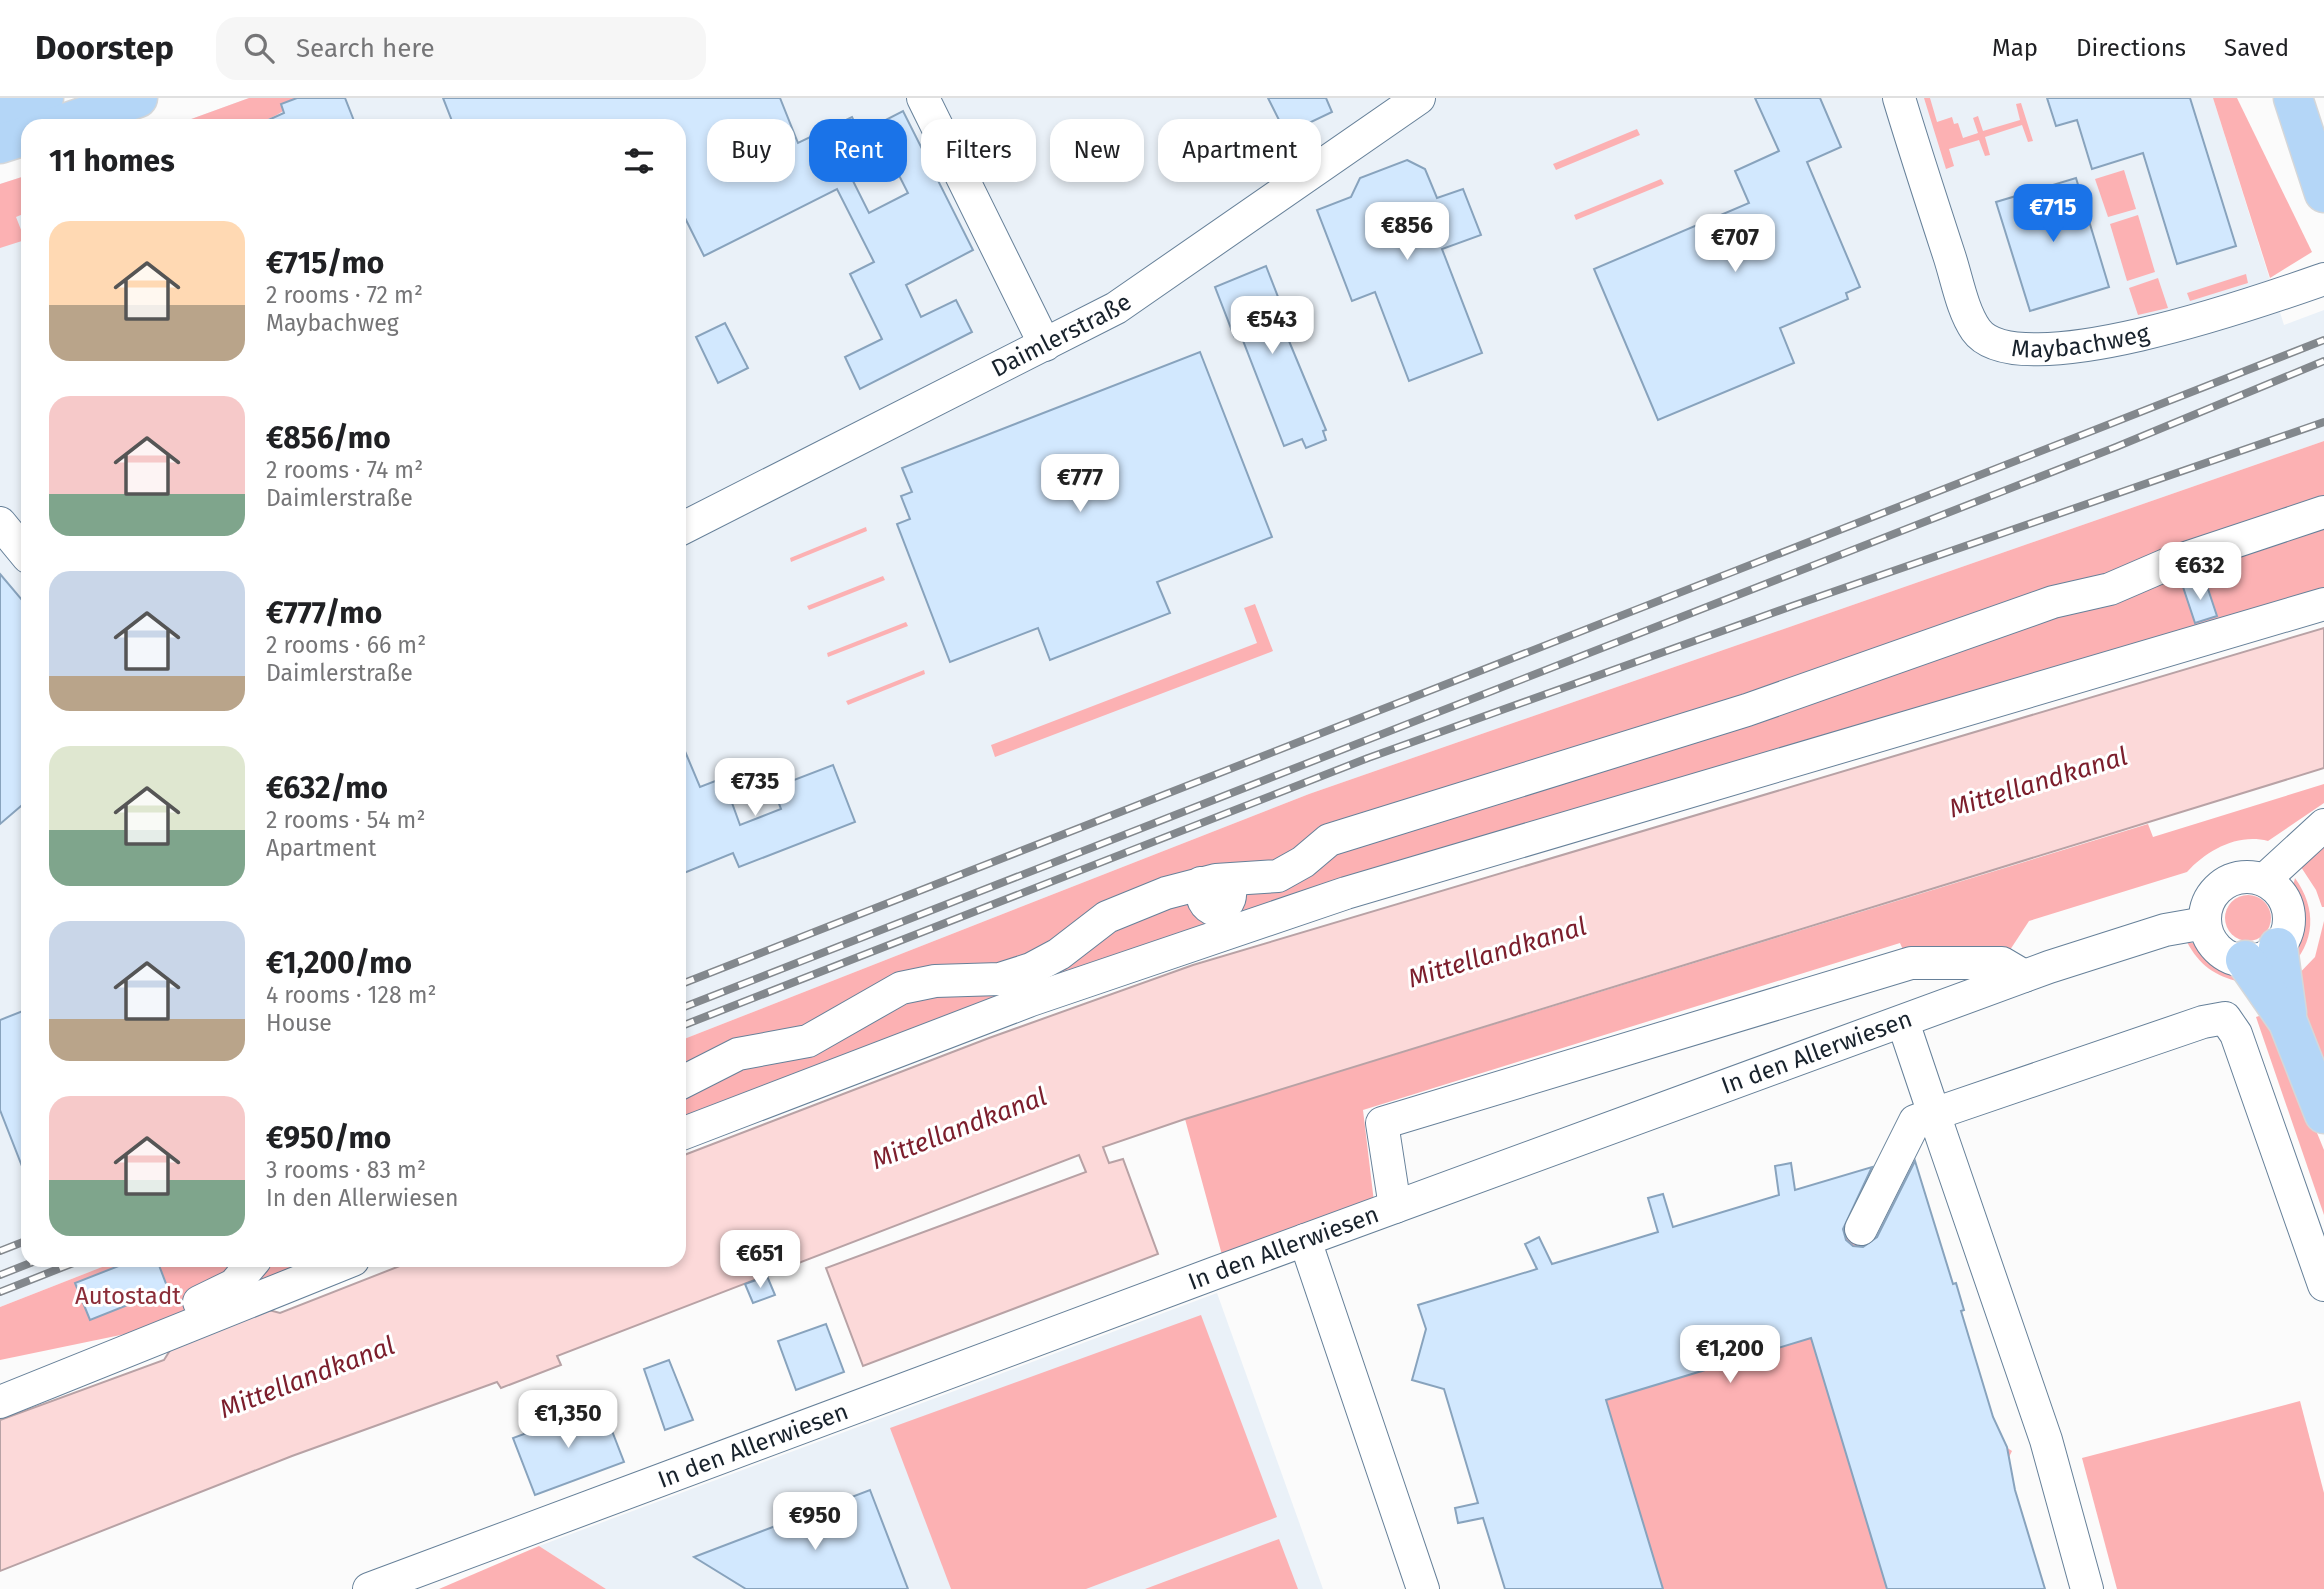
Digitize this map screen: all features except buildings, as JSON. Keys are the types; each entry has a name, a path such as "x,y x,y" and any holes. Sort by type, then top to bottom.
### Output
{"main road":[{"path":"0,111 44,98"},
{"path":"76,119 138,98"},
{"path":"2287,98 2324,193"},
{"path":"2293,98 2305,140"},
{"path":"0,144 21,137"},
{"path":"2261,954 2281,1011 2324,1114"}],"street":[{"path":"923,98 1045,345"},
{"name":"Daimlerstraße","path":"686,526 1124,303 1419,98"},
{"name":"Maybachweg","path":"1899,98 1960,290 1976,331 1987,341 2012,348 2088,344 2146,335 2263,301 2324,279"},
{"path":"686,1080 738,1054 808,1041 901,988 935,981 1000,979 1031,968 1059,954 1107,917 1166,893 1215,882 1278,876 1303,862 1329,840 1746,710 2053,601 2110,589 2168,564 2324,512"},
{"path":"0,523 21,548"},
{"path":"686,1132 1031,1000 1346,894 2324,604"},
{"path":"2264,880 2324,825"},
{"path":"2242,877 2264,880 2282,895 2288,911 2287,932 2261,954 2219,950 2204,923 2208,902 2220,886 2242,877"},
{"name":"In den Allerwiesen","path":"369,1589 1305,1240 2024,976 2127,941 2181,926 2204,923"},
{"path":"1395,1207 1382,1123 1911,963 2001,963 2024,976"},
{"path":"1861,1229 1915,1121 2191,1026 2225,1018 2281,1011"},
{"path":"2225,1018 2236,1034 2324,1285"},
{"path":"1903,1022 2046,1440 2087,1589"},
{"path":"1305,1240 1423,1589"},
{"path":"172,1311 214,1297 234,1284 250,1267"},
{"path":"0,1402 336,1267"}],"shaded area":[{"path":"249,98 2213,98 2284,325 2324,310 2324,441 1309,794 686,1038 686,119 191,119"},
{"path":"21,177 21,1267 102,1267 0,1307 0,184"},
{"path":"1217,1293 1323,1589 606,1589 539,1546"}],"green space":[{"path":"249,98 297,98 285,110 268,119 191,119"},
{"path":"1924,98 1930,98 1937,122 1952,117 1954,124 1958,123 1963,138 1978,133 1973,118 1978,116 1983,131 2020,120 2016,104 2021,103 2033,141 2028,142 2022,125 1985,137 1990,155 1985,156 1979,140 1949,149 1954,166 1946,169"},
{"path":"2213,98 2237,98 2312,252 2270,278"},
{"path":"1637,129 1640,135 1556,170 1553,164"},
{"path":"2124,170 2136,209 2108,217 2095,179"},
{"path":"21,177 21,215 16,217 21,230 21,241 0,248 0,184"},
{"path":"1661,179 1664,184 1576,220 1574,215"},
{"path":"2138,215 2155,272 2127,281 2110,224"},
{"path":"2246,274 2248,283 2190,301 2187,293"},
{"path":"2158,278 2168,308 2138,315 2129,288"},
{"path":"2324,441 2324,597 1344,888 686,1125 686,1038 1309,794"},
{"path":"866,527 867,531 791,562 790,558"},
{"path":"883,576 885,580 809,610 807,606"},
{"path":"1255,604 1273,651 995,757 991,745 1257,643 1244,608"},
{"path":"906,622 908,626 828,657 827,653"},
{"path":"924,670 925,674 848,705 846,701"},
{"path":"2324,784 2324,803 2268,841 2234,841 2214,850 2187,872 2029,921 2008,953 1904,952 1900,943 1363,1110 1374,1202 1222,1255 1185,1119 2148,824 2153,837"},
{"path":"2324,844 2322,907 2316,890 2301,867"},
{"path":"2295,878 2307,902 2310,925 2304,948 2288,970 2297,919 2292,890"},
{"path":"2248,895 2264,902 2271,918 2264,934 2248,941 2232,934 2225,918 2232,902"},
{"path":"2324,921 2324,1082 2291,982 2315,957"},
{"path":"2187,942 2204,947 2218,956 2231,968 2240,982 2209,968"},
{"path":"2268,1013 2324,1150 2324,1215 2256,1017"},
{"path":"1837,1220 1879,1240 1990,1411 2006,1447 2012,1451 2009,1457 2016,1512 2011,1589 1535,1589 1491,1412"},
{"name":"Autostadt","path":"102,1267 318,1267 164,1326 0,1360 0,1307"},
{"path":"1201,1315 1277,1517 1086,1589 951,1589 890,1428"},
{"path":"2300,1401 2324,1493 2324,1589 2117,1589 2082,1458"},
{"path":"1279,1539 1298,1589 1145,1589"},
{"path":"539,1546 606,1589 439,1589"}],"water":[{"name":"Mittellandkanal","path":"2324,628 2324,768 1185,1119 1103,1147 1109,1163 1123,1159 1158,1254 863,1366 826,1268 1086,1172 1079,1155 557,1356 561,1365 501,1388 497,1382 292,1456 0,1571 0,1420 164,1360 174,1344 265,1309 280,1313 397,1267 686,1267 686,1154 989,1038 1193,965"}],"railway":[{"path":"686,982 2324,340"},
{"path":"686,1006 2116,447 2324,361"},
{"path":"686,1024 1368,758 1792,606 2324,422"},
{"path":"0,1251 21,1243"},
{"path":"0,1275 21,1267"},
{"path":"0,1292 63,1267"}]}
